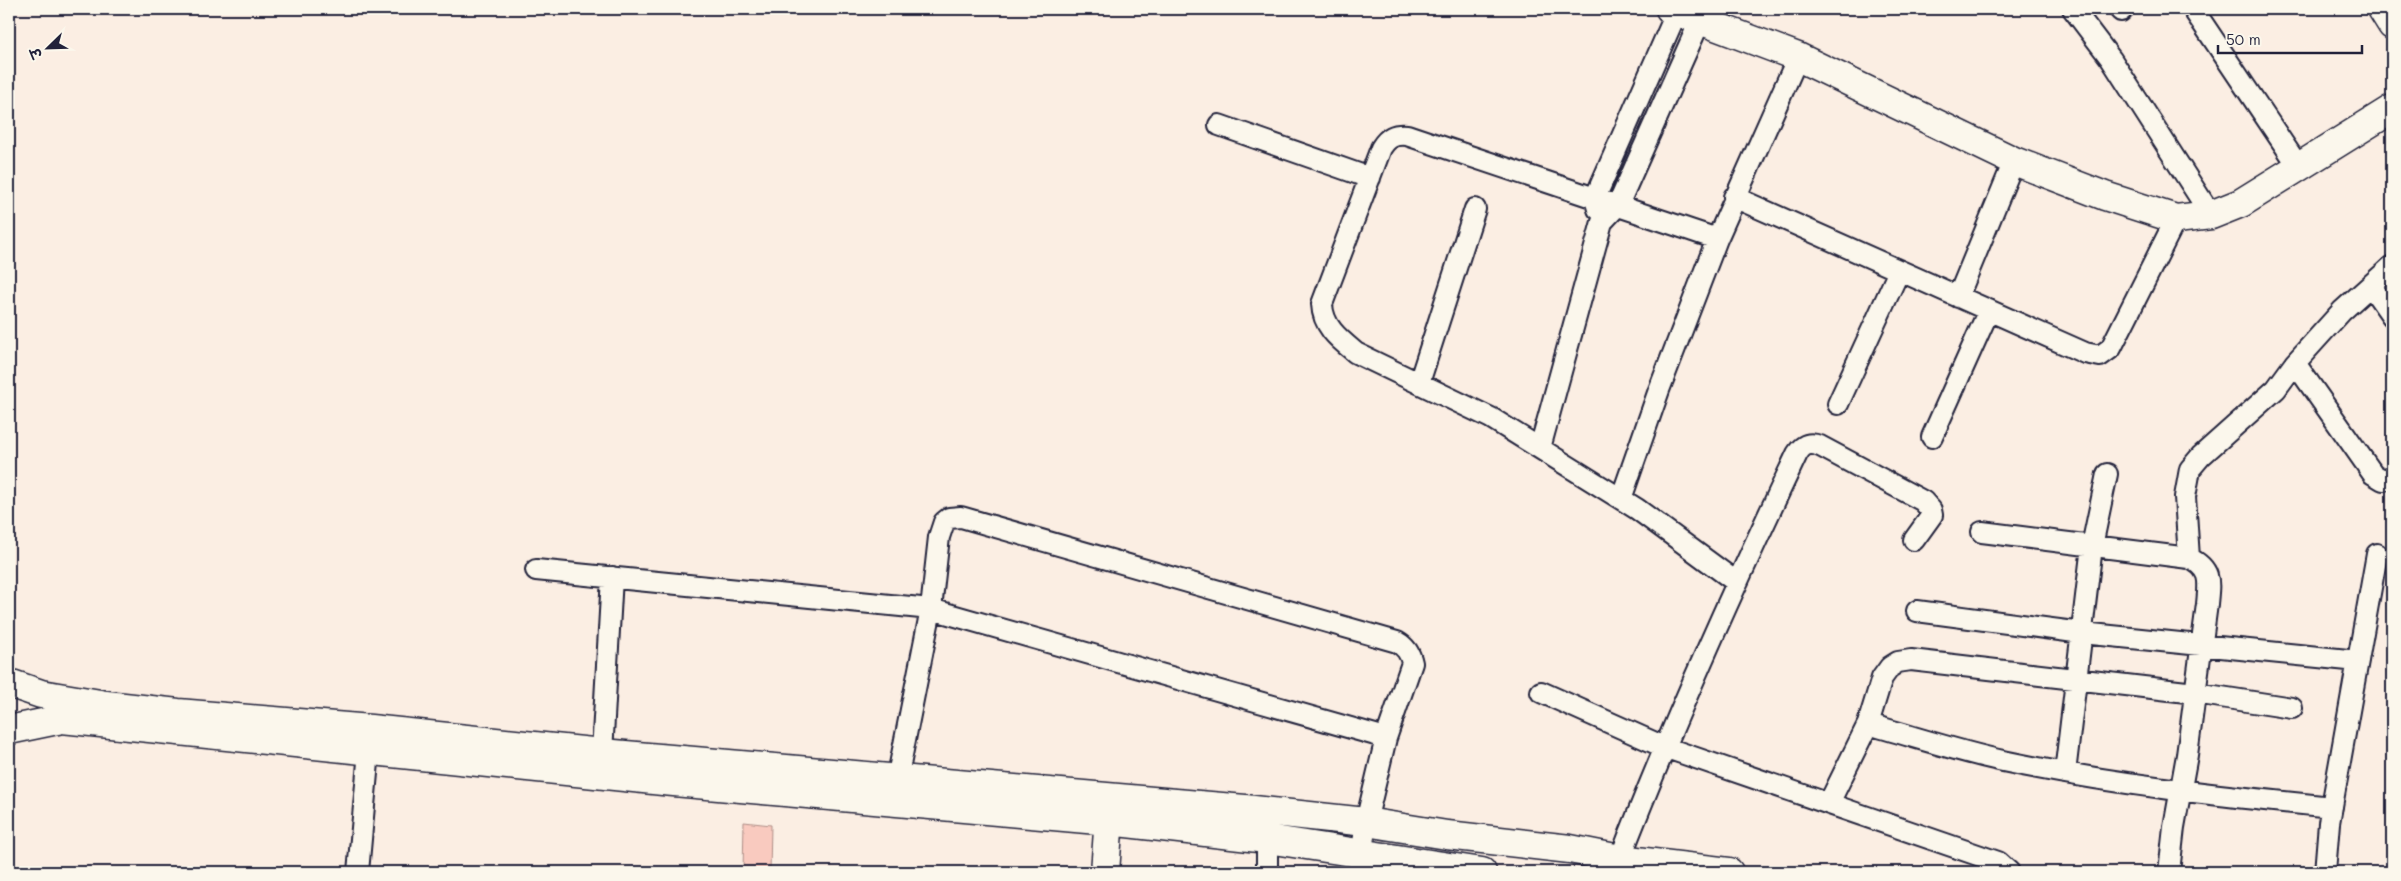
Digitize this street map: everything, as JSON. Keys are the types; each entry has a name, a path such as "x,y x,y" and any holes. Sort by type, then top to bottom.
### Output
{"street":[{"path":"2073,9 2111,59 2211,215"},
{"path":"2193,9 2299,167"},
{"path":"2382,9 2392,25"},
{"path":"1681,13 1798,57 2014,161 2105,196 2176,219 2211,215 2241,203 2392,109"},
{"path":"1602,222 1595,198 1681,13"},
{"path":"1540,448 1602,222 1618,206 1681,13"},
{"path":"1621,499 1717,239 1734,197 1798,57"},
{"path":"1219,125 1370,178"},
{"path":"1717,239 1407,135 1397,134 1390,137 1381,148 1322,304 1323,315 1328,326 1337,338 1356,353 1491,418 1540,448 1621,499 1733,589"},
{"path":"1958,297 2014,161"},
{"path":"1734,197 2085,353 2100,356 2106,354 2111,348 2176,219"},
{"path":"1419,383 1475,209"},
{"path":"2189,558 2185,497 2186,480 2190,469 2201,456 2276,389 2295,363 2342,312 2392,266"},
{"path":"1838,404 1899,270"},
{"path":"2371,286 2392,316"},
{"path":"1932,437 1989,310"},
{"path":"2295,363 2373,474 2383,480 2392,477"},
{"path":"1620,859 1664,747 1722,621 1733,589 1797,454 1807,444 1820,446 1928,506 1932,515 1914,540"},
{"path":"2065,773 2092,546 2107,474"},
{"path":"897,780 931,608 941,527 949,518 962,517 1397,642 1407,649 1412,663 1386,738 1366,822 1360,863"},
{"path":"1982,532 2189,558 2200,563 2208,576 2202,644 2169,872"},
{"path":"2325,872 2332,807 2377,554"},
{"path":"536,570 931,608 1386,738"},
{"path":"602,753 612,577"},
{"path":"1917,611 2082,633 2358,661"},
{"path":"1830,803 1868,724 1882,678 1890,667 1898,662 1911,660 2076,679 2292,708"},
{"path":"9,683 40,694 106,705 897,780 1110,808 1267,839 1360,863 1482,872"},
{"path":"1541,692 1664,747 1998,862 2009,872"},
{"path":"9,730 62,719 672,782 1366,822 1570,849 1620,859 1729,872"},
{"path":"1868,724 2001,761 2065,773 2180,792 2332,807"},
{"path":"358,872 369,751"},
{"path":"1105,872 1110,808"},
{"path":"1267,839 1267,872"}],"building":[{"path":"744,822 771,825 770,872 743,872"}]}
